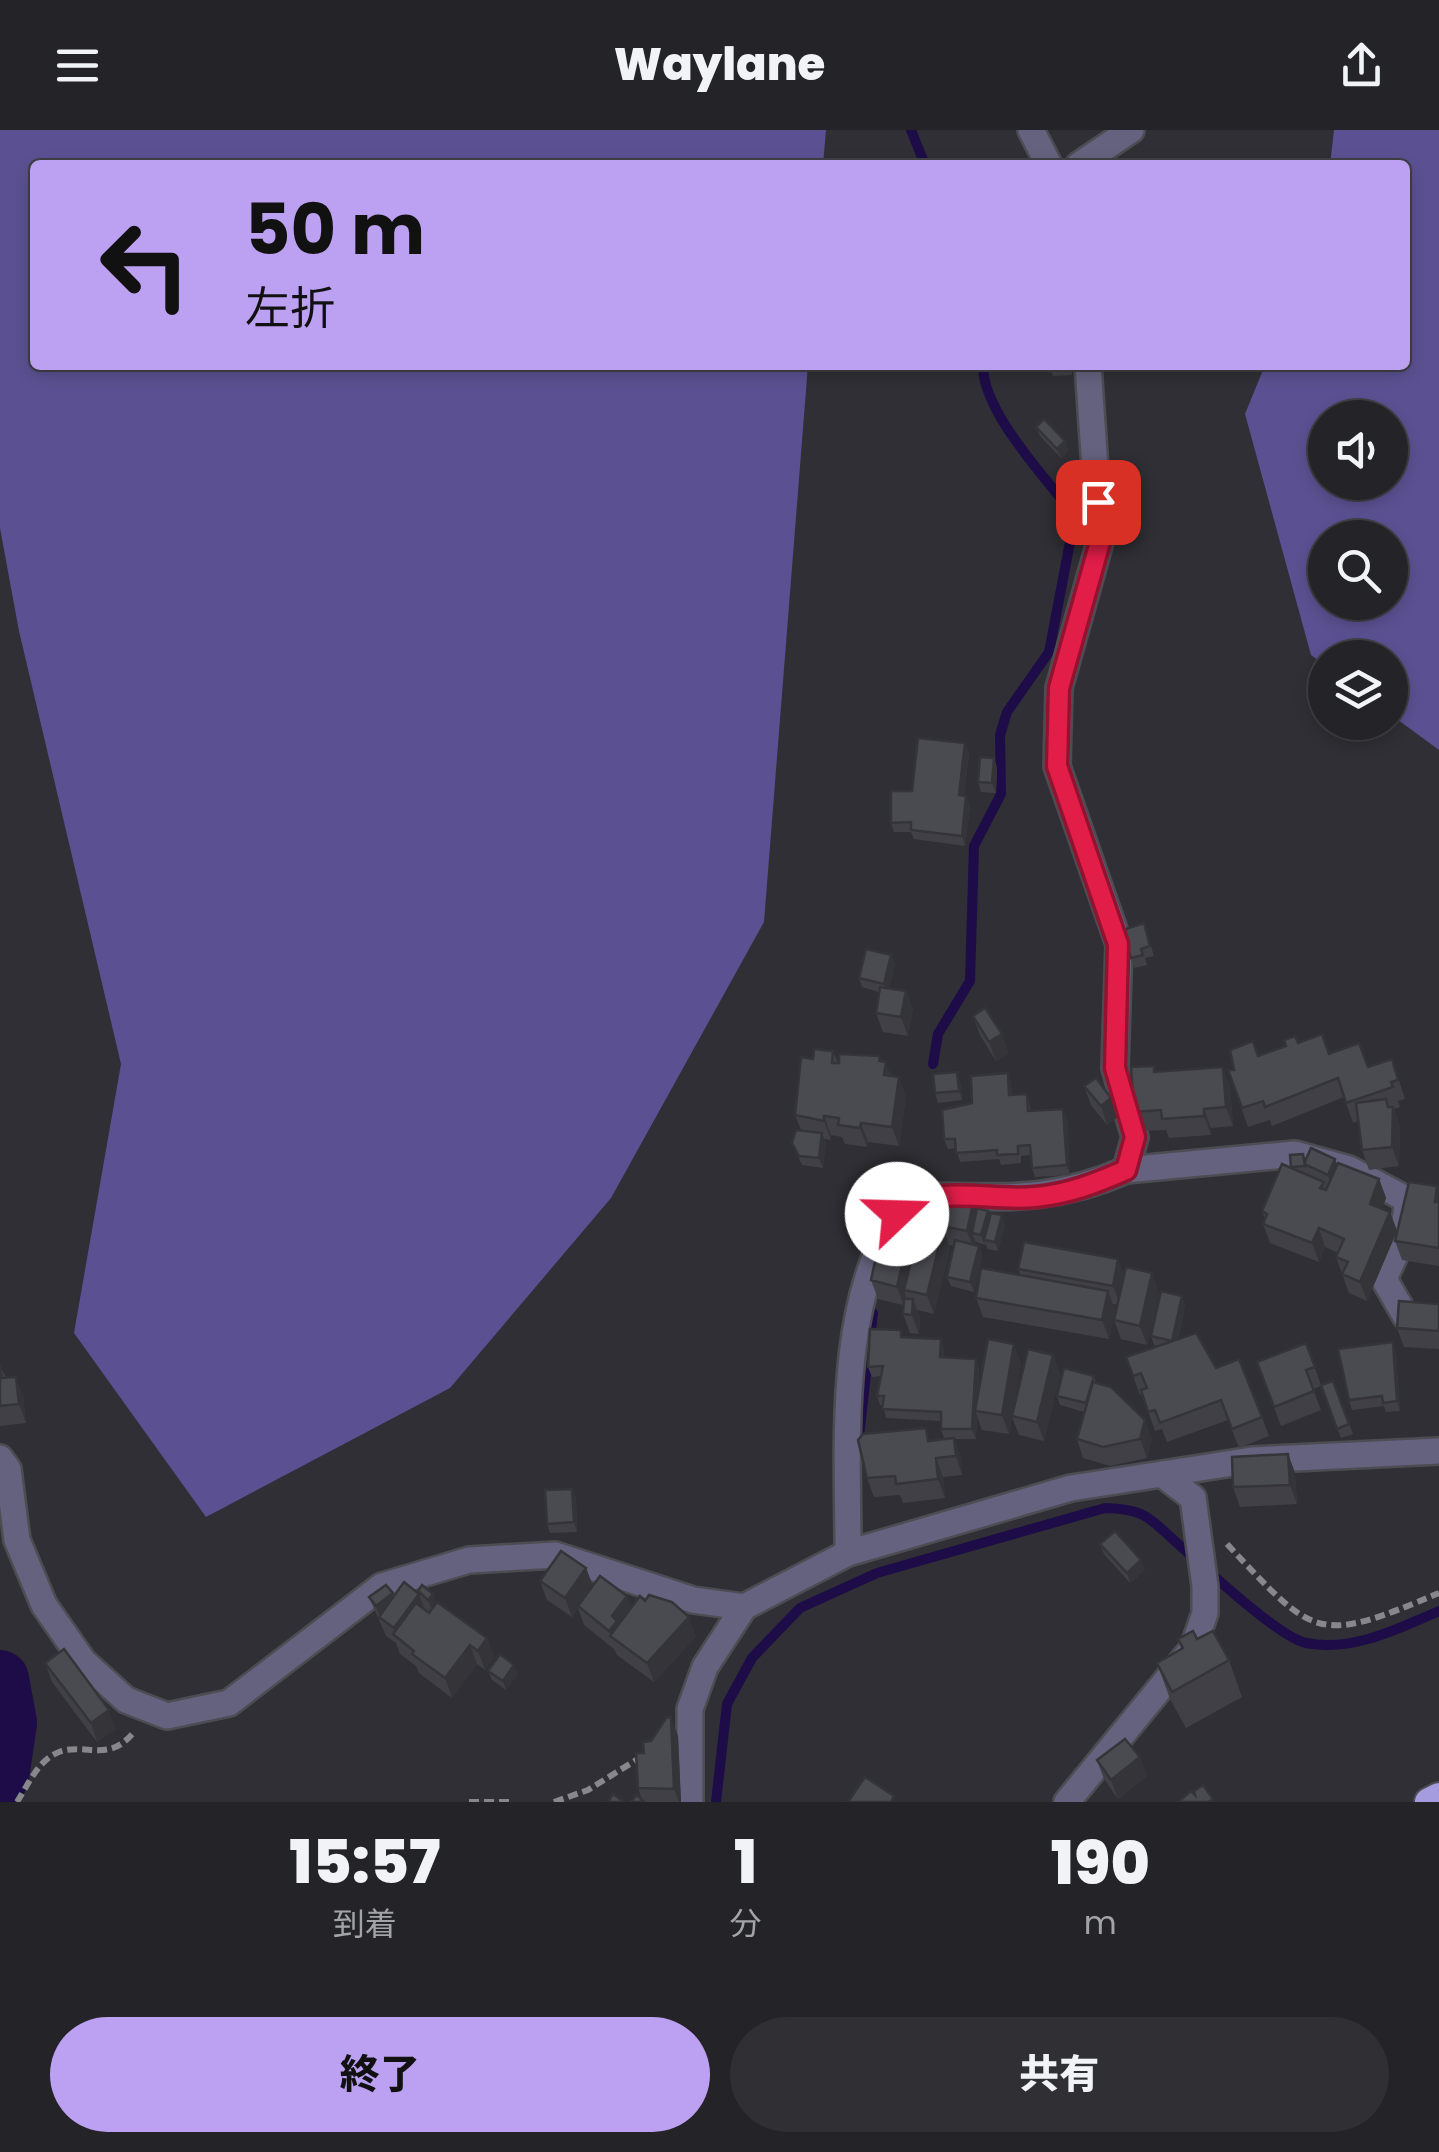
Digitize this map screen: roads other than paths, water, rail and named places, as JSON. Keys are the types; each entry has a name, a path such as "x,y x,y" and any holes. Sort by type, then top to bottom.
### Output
{"highway":[{"path":"1428,1802 1439,1797"}],"street":[{"path":"1031,130 1047,160"},
{"path":"1086,160 1131,130"},
{"path":"1088,370 1100,542 1059,688 1057,766 1118,944 1115,1068 1135,1137 1126,1170"},
{"path":"848,1553 848,1421 859,1308 881,1239 897,1214 926,1196 1033,1198 1084,1189 1126,1170 1295,1154 1349,1170 1408,1200 1402,1240 1384,1279 1406,1317 1439,1320"},
{"path":"690,1802 690,1709 705,1668 744,1607 848,1553 1071,1488 1252,1460 1439,1451"},
{"path":"0,1458 8,1469 17,1540 44,1605 83,1660 126,1700 167,1716 229,1703 382,1586 470,1560 555,1555 694,1600 744,1607"},
{"path":"1068,1802 1193,1648 1205,1613 1193,1498 1162,1474"}],"waterway":[{"path":"911,130 923,160"},
{"path":"933,1064 938,1034 970,981 974,846 1001,794 1000,735 1007,712 1049,652 1075,516 1004,424 984,370"},
{"path":"859,1436 873,1313"},
{"path":"716,1802 727,1704 752,1658 800,1608 877,1573 1105,1508 1145,1516 1259,1615 1306,1643 1358,1642 1439,1611"},
{"path":"0,1679 8,1723 0,1777"}]}
